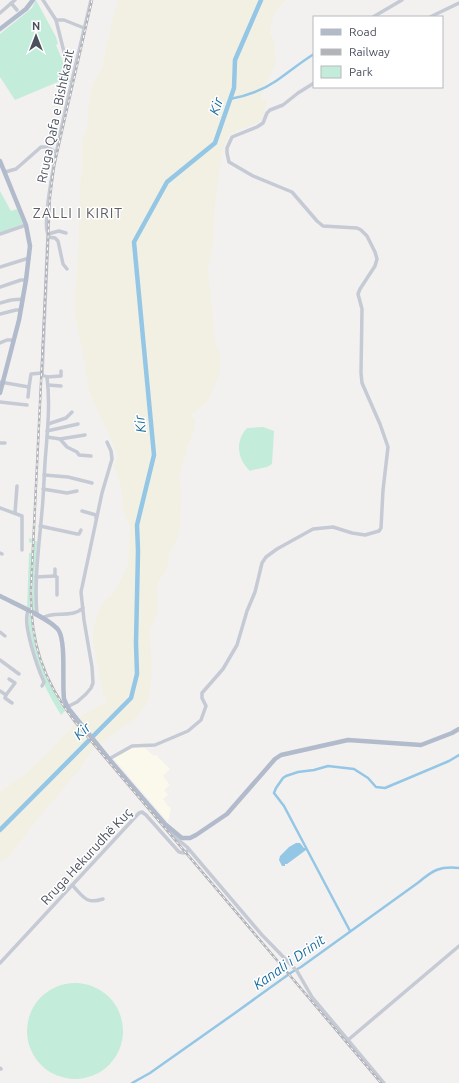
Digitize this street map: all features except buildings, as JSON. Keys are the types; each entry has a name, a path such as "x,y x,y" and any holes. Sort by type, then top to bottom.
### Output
{"main road":[{"path":"0,29 26,9 33,0"},
{"path":"0,161 26,225 30,239 30,258 26,280 14,340 0,394"},
{"path":"0,598 37,615 55,626 61,636 64,695 67,708 165,824 181,837 187,838 196,835 230,812 275,759 281,755 348,740 421,745 452,733 459,728"}],"street":[{"path":"0,13 14,0"},
{"path":"43,0 56,20 64,52"},
{"name":"Rruga Qafa e Bishtkazit","path":"42,373 48,235 46,230 50,187 56,152 91,0"},
{"path":"375,16 402,0"},
{"path":"11,3 17,10"},
{"path":"432,16 459,3"},
{"path":"56,20 66,20 84,28"},
{"path":"109,759 132,746 155,745 188,731 201,720 206,706 202,694 224,669 237,645 247,611 255,592 262,563 269,554 313,529 333,527 352,534 365,535 377,532 381,528 383,490 388,447 380,424 362,383 362,309 358,296 360,289 376,266 376,254 367,236 361,230 351,227 322,226 293,193 243,171 229,162 227,153 229,142 232,138 264,123 267,113 270,110 283,105 313,84"},
{"path":"5,172 16,169 42,147 47,147 56,152"},
{"path":"0,234 26,225"},
{"path":"48,235 59,231 66,233"},
{"path":"48,235 58,241 63,264 67,269"},
{"path":"0,267 30,258"},
{"path":"0,287 21,280 26,280"},
{"path":"0,303 22,299"},
{"path":"0,314 20,310"},
{"path":"0,343 7,340 14,340"},
{"path":"28,397 31,374 42,373 42,375 47,377 61,376 61,371"},
{"path":"37,615 36,577 48,424 47,377"},
{"path":"2,382 29,387"},
{"path":"48,385 61,386"},
{"path":"0,402 27,405"},
{"path":"48,424 66,418 72,412"},
{"path":"47,431 78,424"},
{"path":"47,437 60,439 85,435"},
{"path":"60,439 79,455 91,456"},
{"path":"67,708 86,694 91,688 92,683 92,666 82,608 81,588 112,456 107,442"},
{"path":"44,475 68,477 92,483"},
{"path":"15,513 17,486"},
{"path":"43,489 67,493 77,491"},
{"path":"0,508 20,515 22,518 22,550"},
{"path":"82,512 96,515 96,519"},
{"path":"40,526 77,534 79,534 81,530"},
{"path":"55,569 55,576 57,577 57,595"},
{"path":"36,577 55,576"},
{"path":"42,618 71,614 82,608"},
{"path":"28,611 26,616 27,625 36,664 44,682 42,686"},
{"path":"0,632 5,636"},
{"path":"0,660 19,674"},
{"path":"6,695 15,683 9,678"},
{"path":"0,691 6,695 5,698 12,703"},
{"name":"Rruga Hekurudhë Kuç","path":"0,963 139,813 142,812 146,815 179,852 184,853 189,850"},
{"path":"165,824 172,834 189,850 262,935 297,971 312,997 384,1083"},
{"path":"72,885 86,900 103,900"},
{"path":"348,1040 459,946"}],"shaded area":[{"path":"134,747 144,747 154,756 156,755 170,769 163,776 170,785 164,790 168,795 163,799 171,808 168,822 113,758"}],"green space":[{"path":"36,0 56,37 58,44 56,45 64,64 68,64 70,82 61,83 60,81 15,100 0,77 0,34 32,8"},
{"path":"0,191 11,211 17,209 23,224 0,233"},
{"path":"263,427 274,431 272,464 267,467 250,471 242,461 239,444 243,433 247,428"},
{"path":"29,538 32,539 32,543 29,542"},
{"path":"34,541 37,541 35,611 32,610"},
{"path":"29,553 32,553 30,609 27,609"},
{"path":"28,614 31,615 35,641 42,665 58,700 65,711 61,715 44,684 38,668 31,641"},
{"path":"75,983 93,987 102,991 109,997 115,1004 119,1013 123,1031 119,1049 115,1058 109,1065 102,1071 93,1075 75,1079 57,1075 48,1071 41,1065 35,1058 31,1049 27,1031 31,1013 35,1004 41,997 48,991 57,987"}],"sand":[{"path":"118,0 287,0 276,10 272,21 270,33 274,42 276,63 261,96 261,101 267,98 264,114 258,123 238,130 228,136 223,149 215,204 214,235 208,271 215,339 220,355 220,373 209,399 191,416 195,419 194,431 187,448 179,478 181,489 180,528 177,540 169,554 167,569 158,582 158,612 150,630 152,675 148,702 137,717 93,749 79,770 37,820 8,858 0,862 0,792 25,774 49,752 84,714 107,702 103,695 93,641 93,630 98,612 105,600 112,595 128,566 130,528 123,508 121,487 114,466 118,458 117,453 90,394 75,313 82,169 82,139 87,128 88,109 92,86 102,68"}],"water":[{"path":"296,843 300,843 304,848 306,848 306,850 285,864 285,866 282,866 279,860 280,856 289,847"}],"waterway":[{"name":"Kir","path":"0,830 131,698 137,674 137,525 154,455 134,242 167,182 215,143 234,88 235,60 261,0"},
{"path":"230,99 266,87 313,55"},
{"path":"350,931 284,806 274,793 276,788 286,776 328,766 354,769 368,778 376,787 385,788 449,761 459,755"},
{"name":"Kanali i Drinit","path":"132,1083 150,1073 301,967 428,874 442,868 459,868"}],"railway":[{"path":"92,0 54,166 50,197 31,589 31,608 36,643 41,660 54,691 75,722 381,1083"}],"district":[{"name":"ZALLI I KIRIT","path":"78,213"}]}
